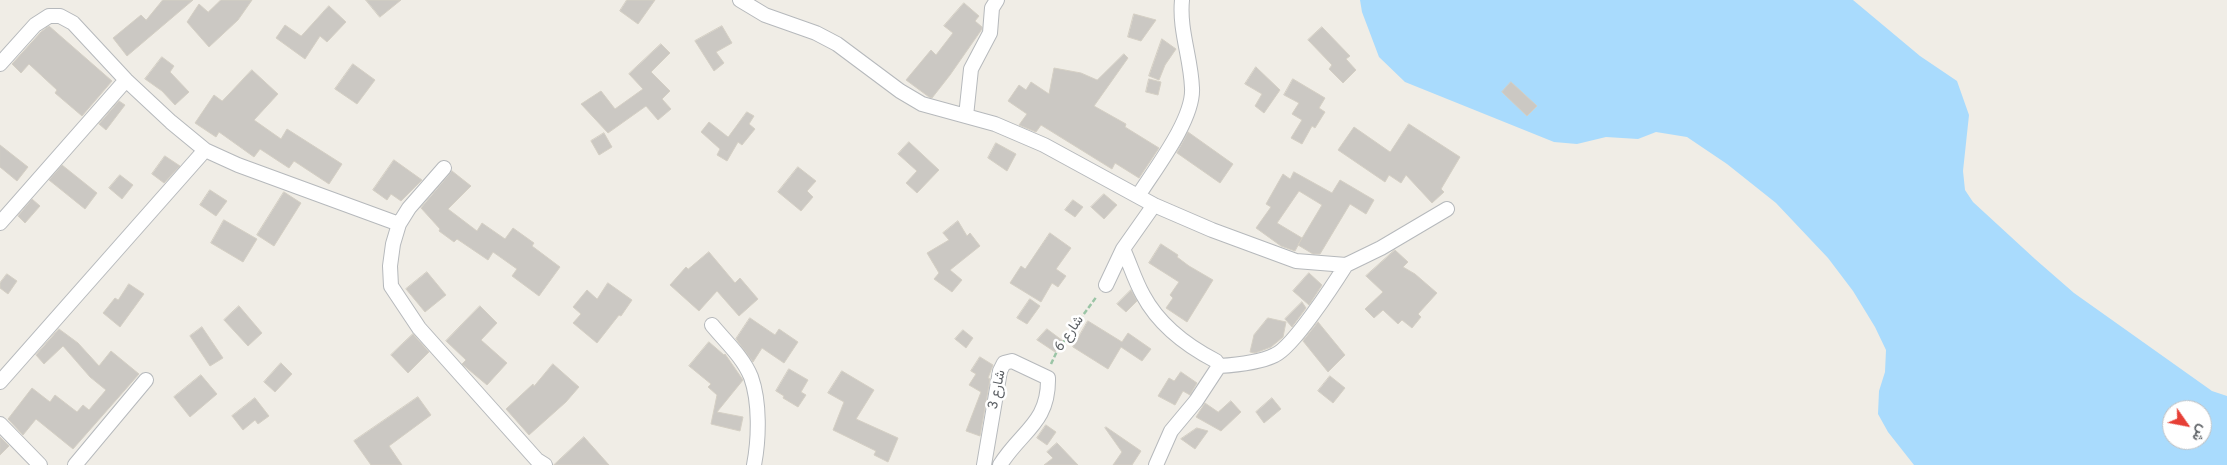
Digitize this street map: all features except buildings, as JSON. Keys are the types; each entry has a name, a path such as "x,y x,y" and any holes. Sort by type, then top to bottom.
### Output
{"street":[{"path":"740,0 765,15 816,33 837,44 900,91 922,104 995,124 1044,145 1154,205 1212,230 1296,261 1346,265"},
{"path":"966,116 971,69 990,33 992,8 996,0"},
{"path":"1138,196 1185,121 1192,98 1192,78 1180,16 1182,0"},
{"path":"0,64 35,25 49,16 60,16 73,23 126,80 205,150 238,166 399,224"},
{"path":"0,223 126,80"},
{"path":"0,382 205,150"},
{"path":"444,168 409,208 399,224 393,244 390,266 391,286 419,328 539,463"},
{"path":"1106,285 1123,249 1154,205"},
{"path":"1219,366 1241,365 1276,355 1302,326 1346,265 1381,248 1447,209"},
{"path":"1123,249 1143,296 1160,320 1179,338 1216,361 1219,366"},
{"path":"712,325 742,361 751,378 757,406 754,465"},
{"name":"شارع 3","path":"984,465 1000,371 1004,363 1012,361 1048,378"},
{"path":"1156,465 1171,431 1196,401 1219,366"},
{"path":"1000,465 1012,446 1038,419 1045,406 1048,378"},
{"path":"75,465 146,380"},
{"path":"0,424 40,465"}],"path":[{"name":"شارع 6","path":"1048,378 1057,351 1106,285"}],"water":[{"path":"1360,0 1853,0 1920,56 1957,81 1969,115 1963,171 1965,190 1973,202 2074,293 2212,391 2227,396 2227,465 1914,465 1888,432 1878,414 1879,391 1885,372 1886,350 1875,327 1853,291 1828,258 1776,203 1727,164 1687,137 1656,132 1638,139 1606,137 1577,144 1554,142 1405,82 1379,57 1362,12"}]}
